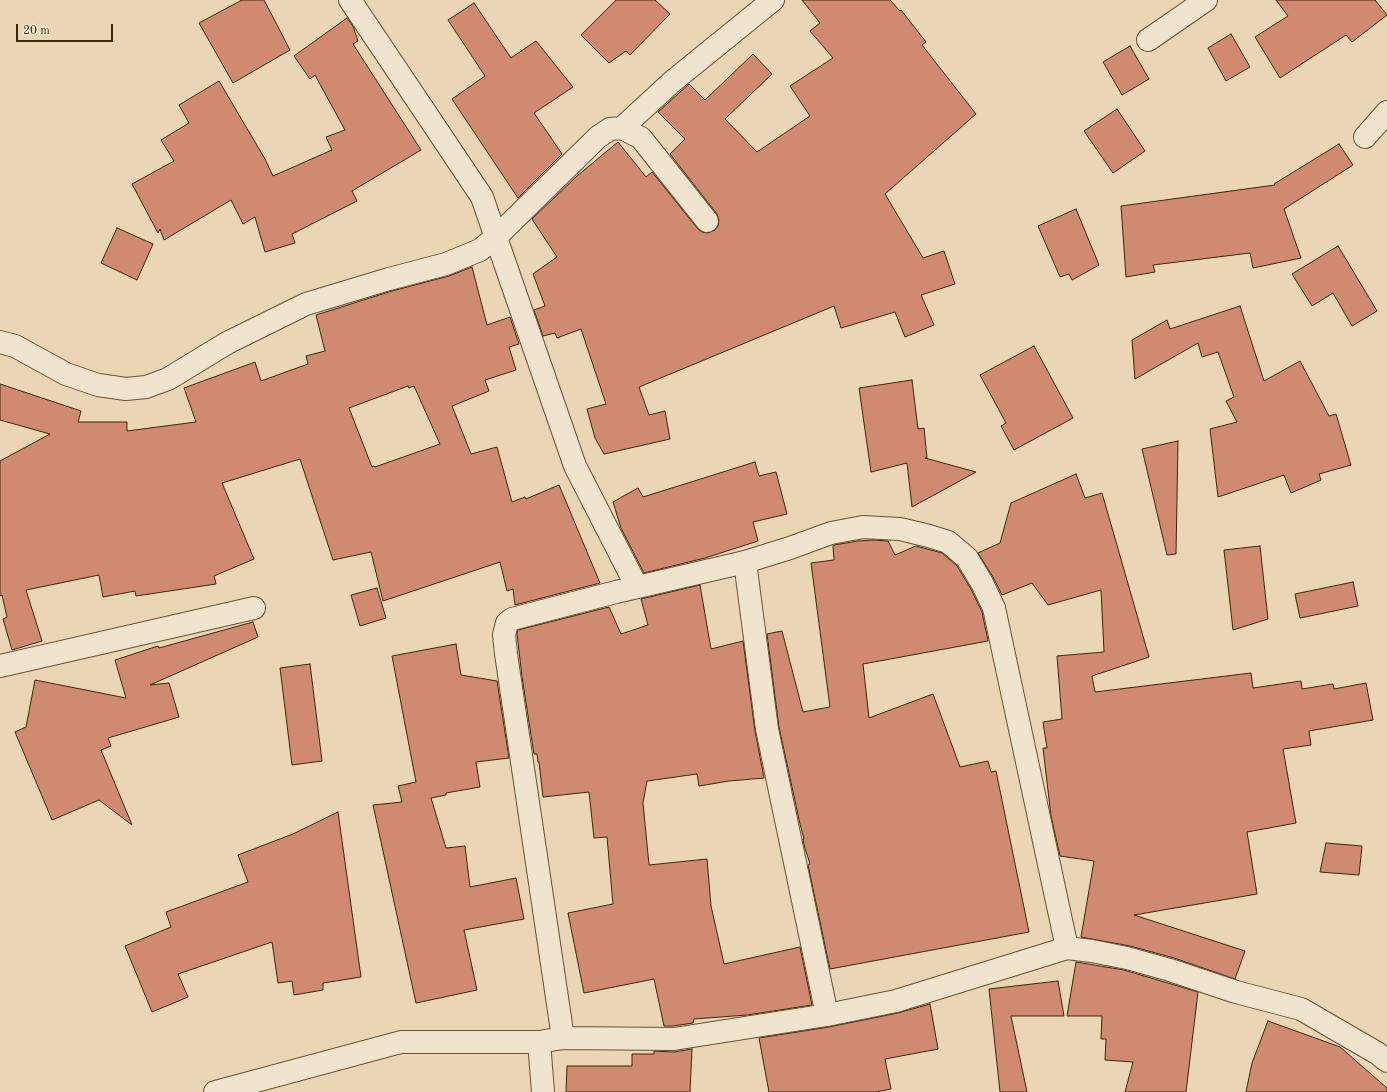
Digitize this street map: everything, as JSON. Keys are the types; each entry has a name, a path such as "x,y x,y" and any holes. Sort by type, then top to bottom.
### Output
{"street":[{"path":"350,0 482,197 575,466 637,587"},
{"path":"622,128 673,81 773,0"},
{"path":"1148,40 1206,0"},
{"path":"1365,137 1387,112"},
{"path":"0,342 15,346 66,374 98,385 126,389 146,387 168,379 227,343 306,304 389,279 446,264 480,250 496,237 598,137 610,129 622,128 641,138 707,221"},
{"path":"563,1038 514,699 506,654 504,635 507,623 512,619 637,587 745,562 831,533 863,527 900,529 948,542 967,558 994,608 1067,948"},
{"path":"745,562 767,728 828,1015"},
{"path":"0,666 254,608"},
{"path":"215,1092 401,1042 539,1042 563,1038 674,1039 828,1015 896,1001 1067,948 1127,958 1170,970 1236,992 1301,1009 1377,1053 1387,1061"},
{"path":"539,1042 543,1092"}],"building":[{"path":"242,0 264,0 290,50 233,83 199,23"},
{"path":"616,0 655,0 670,14 630,55 626,51 609,63 581,35"},
{"path":"802,0 890,0 900,11 901,10 926,42 922,45 976,114 885,194 923,258 944,251 955,284 921,295 934,325 905,337 895,312 841,328 834,306 639,387 649,415 665,411 670,439 604,454 595,438 587,409 606,404 581,329 557,338 555,333 543,336 534,310 545,306 533,274 557,257 532,219 577,176 618,142 646,177 652,172 698,229 702,232 708,233 715,230 718,226 719,220 717,214 670,154 685,139 658,112 689,84 705,100 753,54 772,74 725,119 757,152 810,116 790,86 833,58 810,31 820,23"},
{"path":"1276,0 1375,0 1387,15 1352,42 1346,35 1280,78 1255,37 1288,16"},
{"path":"474,3 511,58 536,41 573,87 534,113 562,154 518,198 452,99 485,76 448,20"},
{"path":"347,18 353,26 358,41 353,44 421,150 352,191 357,201 292,234 295,243 265,252 255,217 243,224 231,200 164,240 160,229 158,233 132,184 174,161 161,140 189,123 179,105 219,81 265,159 273,176 332,150 326,137 345,130 315,75 310,79 294,56"},
{"path":"1231,34 1250,67 1226,81 1208,48"},
{"path":"1130,46 1149,79 1122,95 1103,62"},
{"path":"1117,109 1145,151 1113,173 1084,131"},
{"path":"1339,144 1353,165 1284,209 1301,258 1253,268 1250,253 1153,265 1155,272 1126,277 1121,206 1275,185 1274,184"},
{"path":"1076,209 1099,265 1072,280 1069,274 1060,277 1038,226"},
{"path":"117,228 153,244 137,280 101,263"},
{"path":"1338,246 1377,311 1352,326 1333,293 1312,306 1292,274"},
{"path":"472,267 487,325 510,317 519,344 509,347 516,370 485,380 489,391 452,406 471,454 497,447 512,502 525,497 526,499 559,485 600,583 515,605 513,589 507,591 500,562 383,601 371,552 333,560 300,459 222,483 254,559 214,576 216,584 136,596 135,591 103,597 99,575 26,590 42,641 12,650 3,619 7,617 2,595 0,596 0,461 50,434 0,420 0,384 81,411 78,422 127,422 127,431 196,422 184,388 255,362 261,381 308,364 306,356 325,351 316,315 392,291 449,276","holes":["408,386 409,388 414,386 440,444 372,467 349,408"]},
{"path":"1240,306 1264,381 1300,361 1329,416 1336,414 1351,465 1319,474 1321,480 1291,493 1284,475 1218,497 1210,429 1237,422 1226,401 1234,397 1218,352 1202,357 1198,343 1135,379 1132,340 1167,320 1170,329"},
{"path":"1034,346 1073,418 1014,450 1001,426 1006,423 980,375"},
{"path":"912,380 918,429 924,428 927,458 925,458 976,472 912,507 907,463 871,472 859,388"},
{"path":"1178,441 1176,554 1167,555 1142,449"},
{"path":"755,462 759,476 776,472 787,514 753,522 758,541 705,558 644,573 621,528 613,502 638,488 643,497"},
{"path":"1076,474 1085,498 1102,493 1149,657 1092,676 1095,692 1251,673 1253,688 1301,681 1302,689 1333,684 1334,689 1366,683 1373,720 1309,731 1311,745 1283,749 1296,823 1247,832 1257,894 1134,915 1245,951 1235,979 1174,958 1130,946 1081,937 1094,861 1060,856 1051,816 1043,748 1047,748 1043,722 1062,719 1057,656 1104,652 1101,590 1048,605 1032,583 1002,595 978,553 1000,543 1011,503"},
{"path":"874,540 888,541 895,555 916,546 942,553 957,566 971,589 982,612 988,641 863,664 869,718 933,694 960,767 988,761 991,772 996,771 1029,932 830,969 808,865 810,864 804,845 804,839 779,727 767,634 782,631 803,712 830,707 811,563 834,560 834,545"},
{"path":"1260,546 1268,619 1233,630 1224,550"},
{"path":"1353,582 1358,606 1300,618 1295,594"},
{"path":"700,585 711,649 743,641 755,731 764,778 729,781 699,786 697,774 647,781 643,803 649,865 707,859 711,906 724,964 800,947 812,1005 747,1015 694,1019 693,1023 664,1026 654,979 584,993 568,913 613,904 607,837 594,838 589,792 543,797 539,762 537,754 534,754 517,633 518,630 609,607 621,634 648,625 641,599"},
{"path":"377,588 386,618 360,626 351,595"},
{"path":"253,622 258,637 150,685 169,683 179,717 108,738 111,746 101,750 132,825 99,800 52,820 15,732 26,727 35,680 126,698 115,660 158,646 159,648"},
{"path":"456,644 461,675 497,681 509,758 476,762 480,787 446,793 446,795 431,798 446,848 465,846 470,887 516,878 524,919 464,930 477,990 416,1003 373,805 402,802 398,786 416,782 392,656"},
{"path":"310,664 322,761 292,765 280,668"},
{"path":"338,812 361,977 323,983 323,990 294,995 292,981 278,983 272,942 178,974 188,997 152,1012 125,946 171,927 166,912 248,882 238,855 293,834"},
{"path":"1326,843 1362,846 1359,875 1320,872"},
{"path":"1076,962 1124,970 1198,992 1186,1092 1125,1092 1133,1062 1105,1060 1106,1039 1101,1039 1102,1016 1067,1016"},
{"path":"1058,981 1064,1016 1011,1016 1027,1092 1000,1092 989,989"},
{"path":"930,1004 938,1049 885,1059 891,1089 876,1092 769,1092 759,1038 829,1027 898,1013"},
{"path":"1268,1021 1340,1047 1387,1088 1387,1092 1246,1092 1252,1063"},
{"path":"692,1049 690,1092 566,1092 567,1066 632,1066 632,1054 654,1054 654,1051 674,1052"}]}
